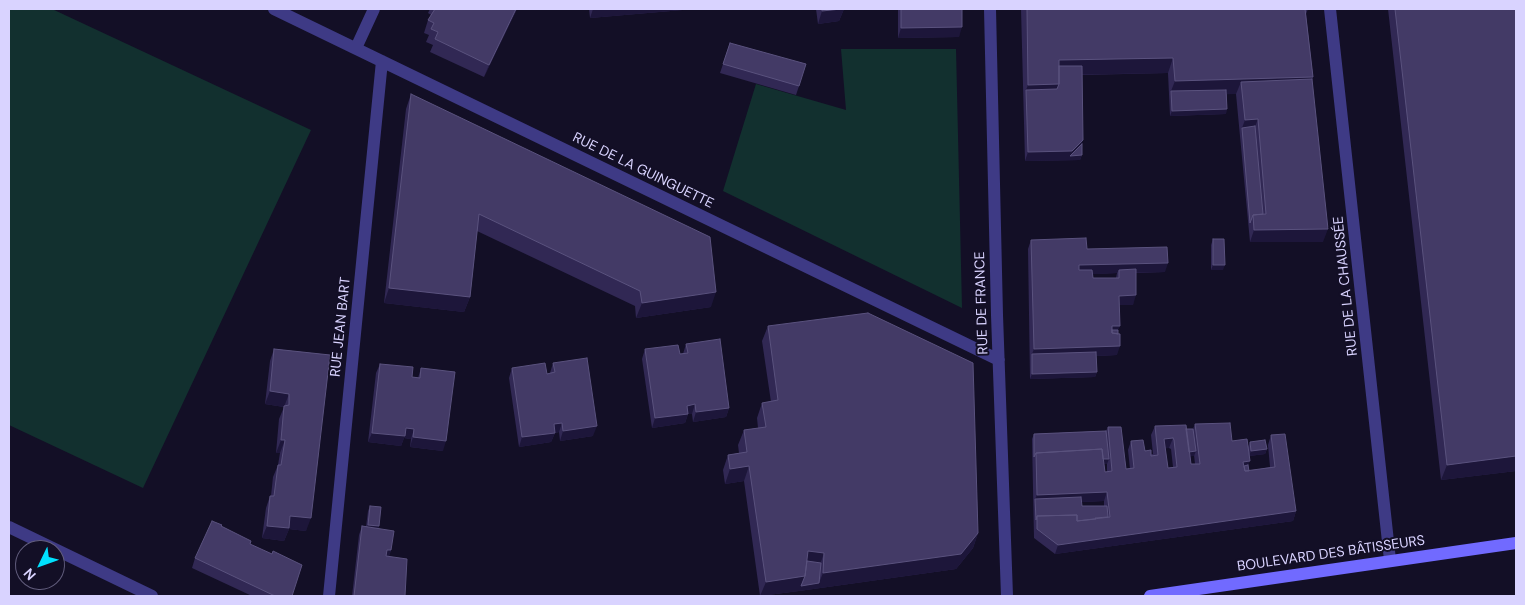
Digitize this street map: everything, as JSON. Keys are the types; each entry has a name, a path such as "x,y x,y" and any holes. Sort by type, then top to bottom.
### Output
{"street":[{"name":"RUE DE LA GUINGUETTE","path":"274,9 999,360"},
{"path":"356,48 374,9"},
{"name":"RUE DE FRANCE","path":"990,9 999,360 1008,596"},
{"name":"RUE DE LA CHAUSSÉE","path":"1330,9 1390,560"},
{"name":"RUE JEAN BART","path":"328,596 382,61"},
{"path":"9,527 152,596"},
{"name":"BOULEVARD DES BÂTISSEURS","path":"1150,596 1516,543"}],"green space":[{"path":"9,9 52,9 311,130 143,488 9,425"},
{"path":"841,49 956,49 962,308 723,191 756,84 846,110"}],"building":[{"path":"435,9 516,9 489,65 435,39 438,32 431,29 434,23 428,20"},
{"path":"822,9 841,9 822,11"},
{"path":"901,9 962,9 962,27 901,28"},
{"path":"1027,9 1305,9 1313,77 1175,81 1173,58 1059,60 1059,84 1028,85"},
{"path":"1395,9 1516,9 1516,456 1447,465"},
{"path":"730,43 806,64 799,86 723,64"},
{"path":"1059,66 1082,66 1083,140 1072,151 1028,152 1026,90 1057,89 1059,84"},
{"path":"1312,79 1328,229 1254,230 1253,215 1266,214 1258,119 1245,120 1241,82"},
{"path":"1226,90 1227,109 1172,111 1171,91"},
{"path":"411,94 710,237 716,292 642,303 640,291 479,214 470,297 389,288"},
{"path":"1255,126 1263,214 1253,215 1250,223 1242,128"},
{"path":"1082,144 1082,155 1070,156"},
{"path":"1086,238 1087,249 1167,247 1168,263 1079,265 1079,270 1092,270 1093,278 1119,278 1119,270 1136,269 1136,295 1119,296 1120,326 1112,326 1112,333 1120,334 1120,346 1034,349 1031,240"},
{"path":"1213,239 1224,239 1225,265 1213,265"},
{"path":"868,313 973,363 978,533 961,554 823,573 824,553 808,551 805,576 766,582 749,466 730,469 728,455 747,452 744,430 766,427 762,403 778,400 768,326"},
{"path":"1112,330 1118,330 1118,334 1112,333"},
{"path":"720,339 729,408 696,412 695,404 687,406 688,414 655,418 645,349 678,345 680,354 688,353 686,344"},
{"path":"274,349 330,355 311,518 290,516 289,528 267,526 270,496 274,496 278,465 281,465 285,440 281,440 284,406 289,405 289,394 270,391"},
{"path":"1096,352 1097,372 1032,374 1032,354"},
{"path":"587,358 597,426 563,431 562,423 554,424 555,433 522,437 512,368 545,363 547,374 555,372 553,363"},
{"path":"380,364 413,367 412,377 420,378 421,368 455,372 446,441 413,437 414,429 406,428 405,436 372,433"},
{"path":"1230,423 1232,441 1247,439 1250,461 1243,462 1245,471 1275,467 1271,435 1285,434 1296,511 1058,545 1037,529 1037,516 1077,515 1077,521 1110,517 1107,492 1037,495 1036,453 1102,449 1105,472 1112,471 1108,427 1121,427 1126,469 1134,468 1131,441 1143,440 1145,451 1151,450 1151,456 1158,455 1155,426 1186,425 1191,464 1200,464 1195,424","holes":["1173,438 1177,467 1168,468 1164,439"]},
{"path":"1186,429 1193,429 1196,451 1189,452"},
{"path":"1106,431 1109,459 1103,459 1102,449 1036,453 1034,457 1034,434"},
{"path":"1265,440 1267,449 1251,451 1250,442"},
{"path":"1248,465 1249,471 1245,471 1244,466"},
{"path":"1081,497 1082,506 1107,506 1108,517 1077,521 1077,515 1037,516 1036,520 1035,499"},
{"path":"370,506 381,507 379,526 368,525"},
{"path":"212,521 251,541 250,544 272,554 273,551 302,565 292,596 275,596 195,558"},
{"path":"362,526 394,531 391,550 387,550 386,556 407,559 405,596 354,596"},
{"path":"807,561 821,563 819,583 801,586 805,576"}]}
